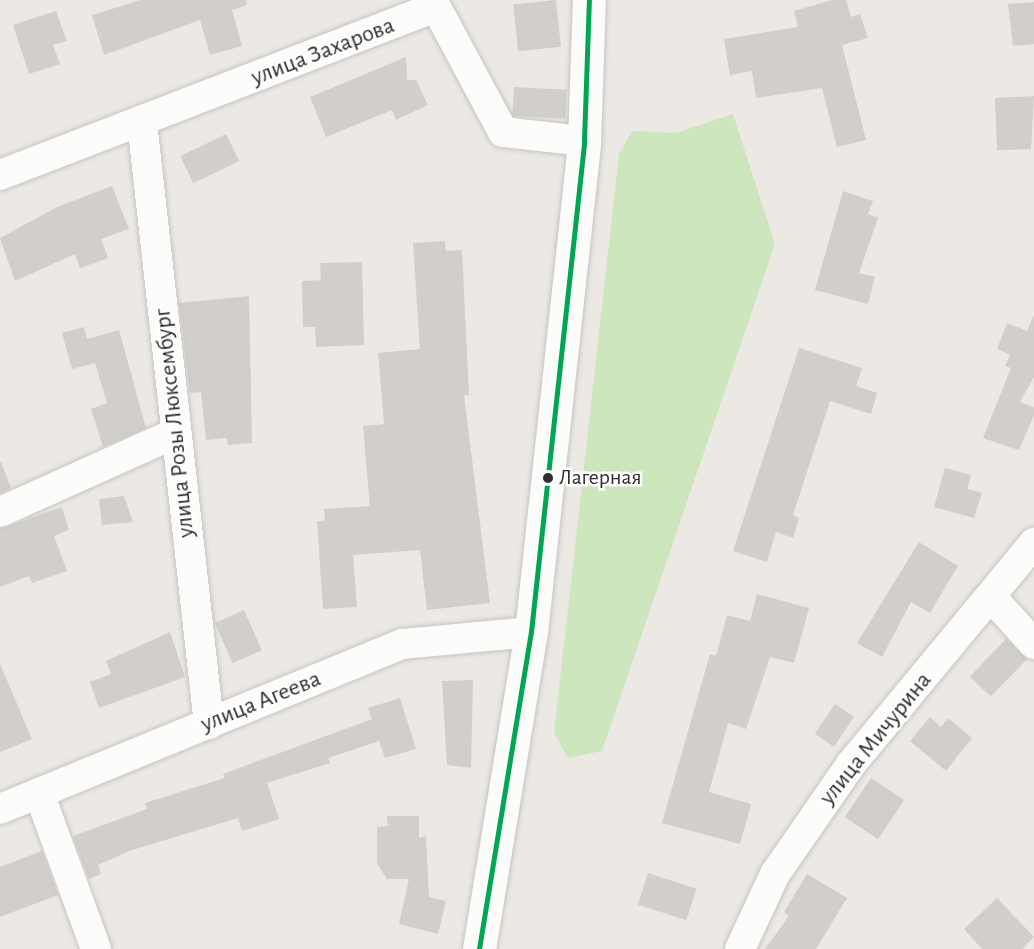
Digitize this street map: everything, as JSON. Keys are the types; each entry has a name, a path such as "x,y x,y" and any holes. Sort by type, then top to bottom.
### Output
{"main road":[{"path":"479,949 531,632 584,141 589,0"}],"street":[{"name":"улица Захарова","path":"0,175 436,7 503,132 584,141"},
{"name":"улица Розы Люксембург","path":"142,122 208,724"},
{"path":"0,513 176,433"},
{"name":"улица Мичурина","path":"740,949 775,874 852,763 993,598 1034,543"},
{"path":"993,598 1034,644"},
{"name":"улица Агеева","path":"0,809 403,644 531,632"},
{"path":"39,793 96,949"}],"green space":[{"path":"733,114 775,244 602,751 568,758 554,733 619,154 632,131 676,133"}],"building":[{"path":"141,0 246,0 247,5 232,10 242,46 210,55 200,20 104,55 92,15"},
{"path":"556,0 561,47 518,51 513,4"},
{"path":"832,0 846,0 851,17 860,14 868,38 842,45 866,140 837,147 822,88 756,98 752,71 730,75 724,39 798,27 794,11"},
{"path":"1034,2 1034,44 1013,46 1008,4"},
{"path":"56,11 67,41 53,45 60,64 29,74 13,25"},
{"path":"406,57 407,80 416,80 428,105 396,120 392,110 326,137 310,97"},
{"path":"514,87 567,90 565,119 512,116"},
{"path":"1034,96 1031,149 997,150 995,98"},
{"path":"226,134 239,161 193,183 180,156"},
{"path":"112,186 129,229 101,239 108,258 80,268 75,254 15,281 0,238 57,207"},
{"path":"843,191 873,201 868,214 878,218 859,273 875,277 868,304 815,290"},
{"path":"445,241 446,251 462,250 469,395 464,395 490,603 427,610 420,550 353,555 357,607 323,609 317,521 325,521 324,509 370,506 363,426 384,424 378,353 420,349 413,243"},
{"path":"362,262 364,345 316,347 315,327 303,327 302,281 321,280 320,263"},
{"path":"249,296 252,443 228,445 227,438 206,440 201,392 190,393 179,303"},
{"path":"1034,315 1034,377 1020,402 1034,407 1034,415 1019,450 983,438 1011,368 1005,366 1010,355 997,349 1007,323 1027,331"},
{"path":"84,327 87,339 119,330 146,428 103,447 91,409 107,403 95,363 72,369 62,333"},
{"path":"799,348 862,368 856,386 877,393 871,414 830,401 793,515 799,518 793,538 776,532 767,562 733,551"},
{"path":"0,463 11,488 0,493"},
{"path":"945,468 971,475 967,489 982,493 974,518 934,507"},
{"path":"124,496 133,522 102,525 99,499"},
{"path":"62,507 69,530 54,536 67,571 32,583 29,576 0,587 0,529"},
{"path":"919,542 958,566 930,613 911,602 882,657 857,643"},
{"path":"757,594 809,608 794,663 770,657 746,729 728,723 709,792 751,804 740,844 662,823 710,654 716,656 727,615 750,621"},
{"path":"244,610 262,650 233,663 215,623"},
{"path":"170,632 185,677 99,708 90,682 111,674 106,661"},
{"path":"1006,639 1027,659 991,697 970,676"},
{"path":"0,664 32,739 0,752"},
{"path":"473,680 471,768 447,765 442,681"},
{"path":"400,698 416,749 385,758 379,741 328,758 330,763 267,783 279,819 242,831 238,818 129,851 98,865 101,874 89,879 73,836 147,809 145,803 225,778 223,774 372,719 368,708"},
{"path":"835,704 854,717 834,747 815,734"},
{"path":"930,717 941,727 948,718 972,738 946,771 910,741"},
{"path":"871,778 904,800 878,839 845,817"},
{"path":"387,816 419,816 419,838 426,836 429,897 446,901 438,934 399,924 409,879 387,879 377,863 377,827 388,826"},
{"path":"42,851 58,895 0,917 0,867"},
{"path":"648,873 697,889 686,920 638,904"},
{"path":"807,874 847,898 816,949 765,949 789,916 784,912"},
{"path":"997,898 1034,937 1022,949 982,949 964,929"}],"transit line":[{"path":"479,949 531,632 584,141 589,0"}],"place":[{"name":"Лагерная","path":"548,478"}]}
